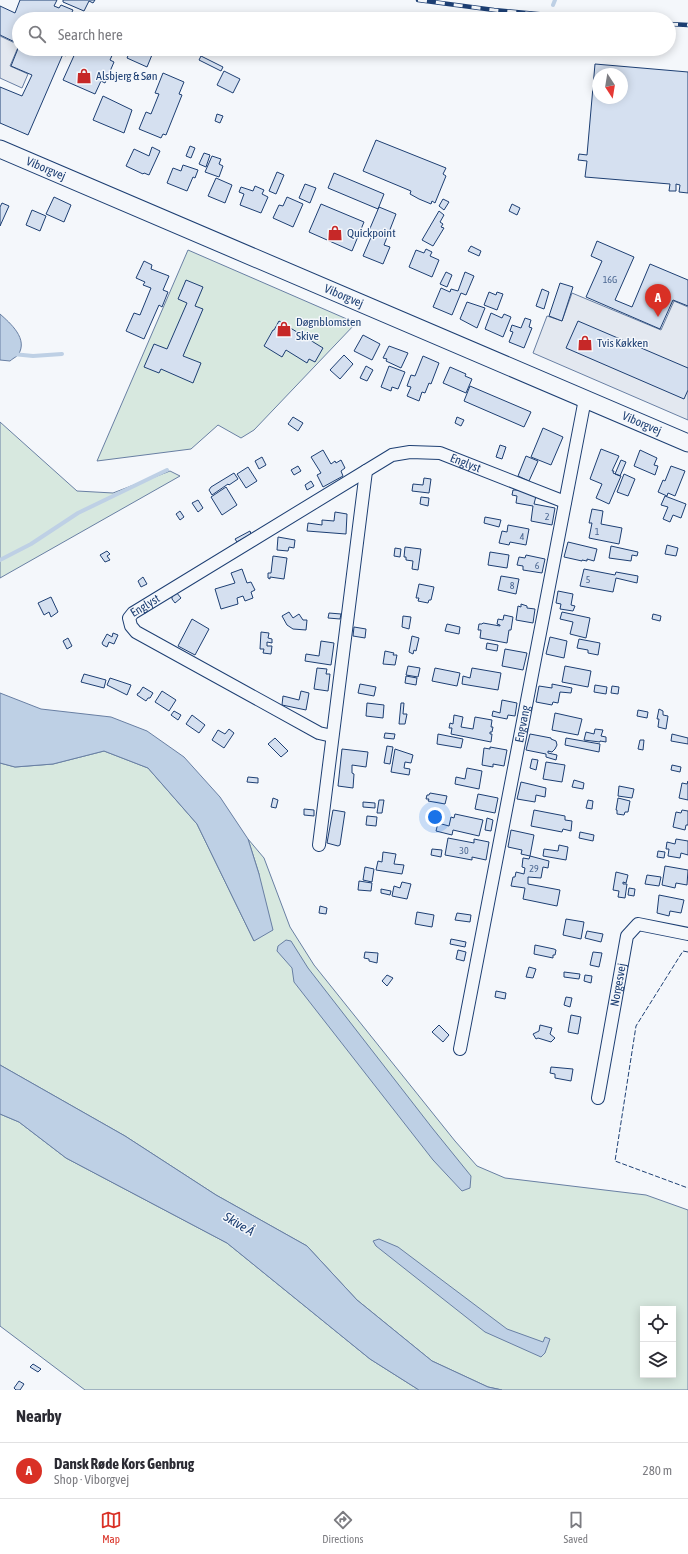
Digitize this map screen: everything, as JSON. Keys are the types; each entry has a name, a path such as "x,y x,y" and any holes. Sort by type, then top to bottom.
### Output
{"street":[{"name":"Viborgvej","path":"0,148 688,443"},
{"name":"Engvang","path":"460,1049 585,399"},
{"name":"Englyst","path":"332,736 319,732 136,632 131,626 129,618 133,613 392,455 410,452 440,453 565,502"},
{"path":"319,845 366,471"},
{"name":"Norgesvej","path":"598,1098 628,936 638,924 688,934"}],"shaded area":[{"path":"0,36 12,42 12,56 14,56 10,66 28,74 22,88 0,78"},
{"path":"188,250 356,323 254,430 241,438 218,425 191,449 97,461"},
{"path":"572,293 661,330 674,301 688,307 688,420 533,353 547,316 562,321"},
{"path":"0,422 77,491 113,493 170,471 180,476 0,578"},
{"path":"104,751 148,768 197,824 254,941 259,874 248,839 264,858 290,927 314,965 455,1141 477,1166 505,1178 646,1195 688,1210 688,1390 502,1390 488,1387 432,1361 357,1300 307,1246 216,1195 125,1136 0,1065 0,763 15,767 53,764"},
{"path":"0,1114 19,1122 66,1158 227,1243 370,1359 419,1390 85,1390 0,1326"}],"water":[{"path":"0,314 9,322 20,337 21,349 18,355 10,361 0,360"},
{"path":"0,693 41,709 111,717 147,731 184,757 220,797 248,839 259,874 273,930 254,941 197,824 148,768 104,751 53,764 15,767 0,763"},
{"path":"286,940 291,941 308,968 471,1176 470,1188 462,1191 433,1160 294,982 292,968 277,951 278,946"},
{"name":"Skive Å","path":"0,1065 125,1136 216,1195 307,1246 357,1300 432,1361 488,1387 502,1390 419,1390 370,1359 227,1243 66,1158 19,1122 0,1114"},
{"path":"379,1239 398,1247 507,1329 543,1342 545,1337 550,1339 545,1353 541,1357 485,1332 376,1246 373,1241"}],"building":[{"path":"20,0 57,0 54,6 59,8 61,5 73,10 72,12 15,12"},
{"path":"63,0 95,0 93,3 89,1 84,11 63,2"},
{"path":"0,6 13,12 12,41 0,35"},
{"path":"15,56 62,56 28,135 0,123 0,87 22,96 32,75 11,66"},
{"path":"74,56 112,56 110,60 114,62 105,83 101,81 95,94 63,80"},
{"path":"128,56 152,56 147,67 127,58"},
{"path":"201,56 223,67 221,71 199,60"},
{"path":"595,64 688,72 688,193 679,192 680,185 676,184 676,191 669,191 670,184 585,177 587,161 578,160 579,154 587,155 592,98 592,104 628,104 628,68 595,68"},
{"path":"224,71 240,79 233,93 217,85"},
{"path":"163,73 184,82 179,94 182,95 166,135 163,134 161,138 139,129 146,112 151,114 159,94 155,93"},
{"path":"103,96 132,110 124,133 93,120"},
{"path":"217,114 223,116 220,123 215,121"},
{"path":"376,140 446,168 443,174 446,176 435,203 432,201 431,204 419,199 410,194 411,191 363,171"},
{"path":"190,146 195,148 191,158 186,156"},
{"path":"152,147 160,151 149,175 143,174 126,166 134,149 149,156"},
{"path":"204,153 210,155 206,167 199,164"},
{"path":"212,156 221,159 219,164 223,166 219,177 205,172"},
{"path":"183,165 198,170 187,191 167,183 173,168 181,171"},
{"path":"277,172 284,175 276,194 269,191"},
{"path":"334,173 384,194 378,209 328,188"},
{"path":"216,178 232,185 225,203 208,196"},
{"path":"305,184 316,188 310,203 299,198"},
{"path":"255,186 264,190 262,194 268,197 261,213 240,205 244,194 239,192 241,187 253,191"},
{"path":"54,197 71,205 64,222 46,214"},
{"path":"287,197 303,204 293,227 273,218 279,205 283,206"},
{"path":"443,199 449,202 444,210 439,206"},
{"path":"2,203 9,206 0,226 0,207"},
{"path":"321,204 364,222 352,251 309,232"},
{"path":"512,204 520,208 517,215 509,211"},
{"path":"379,207 396,214 384,245 390,247 383,264 363,256 372,235 368,233"},
{"path":"32,210 46,216 40,231 26,225"},
{"path":"439,211 444,215 440,222 443,224 441,227 444,228 433,246 422,240"},
{"path":"597,241 634,257 615,300 632,307 650,264 688,280 688,306 673,300 660,329 586,297 602,261 591,256"},
{"path":"471,246 481,251 479,256 468,251"},
{"path":"426,249 432,252 430,256 439,260 432,277 409,267 416,250 424,253"},
{"path":"144,261 152,265 151,269 169,276 163,290 168,292 162,307 159,305 144,339 126,331 134,313 140,315 151,288 143,285 145,282 136,278"},
{"path":"446,272 452,275 447,287 440,284"},
{"path":"465,272 474,276 466,295 461,293 452,315 433,307 441,288 450,292 451,289 458,291"},
{"path":"186,280 203,287 195,306 203,309 183,356 201,363 193,383 161,369 159,373 144,367 154,344 167,349 187,303 178,299"},
{"path":"560,283 573,287 562,321 549,316"},
{"path":"542,289 549,292 544,309 536,306"},
{"path":"489,292 496,295 497,292 503,294 497,310 484,305"},
{"path":"467,302 485,308 477,328 460,319"},
{"path":"491,313 502,318 504,314 511,317 503,337 485,329"},
{"path":"525,318 531,320 529,327 532,328 524,348 509,342 513,332 510,331 512,325 521,328"},
{"path":"279,321 323,348 315,362 309,359 307,363 286,350 282,357 264,346"},
{"path":"578,321 688,368 688,390 684,399 566,348"},
{"path":"363,335 380,344 372,360 354,351"},
{"path":"389,346 408,353 401,368 383,358"},
{"path":"344,355 353,364 340,379 330,370"},
{"path":"423,356 439,363 431,384 429,383 425,393 422,392 419,401 407,396 411,387 407,386 411,375 415,376"},
{"path":"366,366 373,370 367,381 360,378"},
{"path":"389,366 405,372 398,389 392,387 391,391 381,387"},
{"path":"450,367 466,374 465,376 472,379 466,393 443,383"},
{"path":"470,386 531,412 524,427 464,401"},
{"path":"293,417 303,423 298,431 288,424"},
{"path":"457,417 464,420 461,426 455,423"},
{"path":"543,428 563,437 551,465 531,457"},
{"path":"500,445 506,447 502,459 496,457"},
{"path":"601,449 619,456 612,471 614,471 613,473 621,476 609,504 596,498 602,484 590,479"},
{"path":"323,450 331,464 335,461 336,463 341,460 345,468 341,471 343,476 323,487 317,475 321,473 311,457"},
{"path":"640,450 657,458 654,465 658,466 655,475 634,466"},
{"path":"526,456 538,461 529,481 518,476"},
{"path":"262,457 266,465 259,469 255,461"},
{"path":"621,460 626,462 620,476 615,474"},
{"path":"298,466 301,471 294,475 291,470"},
{"path":"671,466 685,471 675,496 668,493 667,496 658,492 663,480 665,481"},
{"path":"248,467 257,481 246,488 237,474"},
{"path":"234,473 238,479 212,495 209,490 211,487"},
{"path":"624,474 635,479 628,496 617,492"},
{"path":"424,478 431,479 429,493 412,491 413,484 423,485"},
{"path":"311,481 314,486 307,490 305,485"},
{"path":"226,487 237,505 222,515 211,497"},
{"path":"513,490 518,490 536,496 534,504 555,508 552,525 531,521 533,506 516,503 517,496 512,495"},
{"path":"665,496 686,504 681,518 673,515 670,522 663,519 668,507 661,505"},
{"path":"421,497 429,498 428,506 420,504"},
{"path":"198,500 203,508 198,512 192,503"},
{"path":"592,509 603,511 601,524 622,528 619,544 589,538 592,523 589,523"},
{"path":"180,511 184,517 180,520 176,514"},
{"path":"335,512 347,514 346,534 307,531 308,523 322,525 322,520 334,521"},
{"path":"485,517 501,520 499,527 484,523"},
{"path":"508,525 529,529 526,545 510,542 509,545 499,543 502,531 507,532"},
{"path":"250,531 251,534 237,542 235,539"},
{"path":"278,537 295,540 294,548 289,547 288,551 277,550"},
{"path":"568,542 597,549 594,561 587,559 587,561 582,561 564,557"},
{"path":"667,545 678,548 676,556 665,554"},
{"path":"611,546 638,552 637,556 632,555 631,561 609,558"},
{"path":"405,547 421,549 418,570 412,569 413,561 406,560 406,557 404,557"},
{"path":"395,548 401,549 400,557 394,556"},
{"path":"107,551 110,554 107,556 110,560 105,562 100,555"},
{"path":"490,552 509,555 507,568 488,565"},
{"path":"526,555 545,559 542,573 523,570 523,566 517,565 519,557 525,558"},
{"path":"273,556 287,558 284,579 268,578 268,573 271,573"},
{"path":"242,569 247,583 251,582 255,590 251,592 253,598 245,601 243,596 237,598 238,604 221,609 215,589 235,583 231,573"},
{"path":"584,569 615,575 616,572 638,576 637,583 616,578 613,592 580,586"},
{"path":"501,576 519,579 516,594 498,590"},
{"path":"143,577 147,584 141,587 138,581"},
{"path":"419,584 434,587 431,600 429,600 428,603 418,601 419,598 416,598"},
{"path":"558,591 573,594 571,605 575,606 573,611 560,609 561,604 556,603"},
{"path":"176,592 181,598 175,603 172,599 172,595"},
{"path":"51,597 58,612 51,617 49,612 44,615 38,603"},
{"path":"521,604 527,606 527,608 535,609 533,623 516,620 518,606 521,607"},
{"path":"289,612 293,618 299,614 303,620 307,620 306,630 293,629 287,625 282,616"},
{"path":"562,612 590,618 586,638 570,634 573,622 560,619"},
{"path":"329,613 341,614 340,619 328,618"},
{"path":"653,614 661,616 660,621 652,619"},
{"path":"504,615 513,617 507,643 480,638 481,630 478,630 479,624 483,623 500,626 497,624 498,619 503,620"},
{"path":"403,616 411,617 409,629 402,627"},
{"path":"192,619 209,629 195,655 178,646"},
{"path":"447,624 460,627 459,634 445,631"},
{"path":"354,627 366,629 365,638 353,636"},
{"path":"261,632 269,633 268,638 272,639 272,643 267,642 267,646 272,646 271,654 263,653 264,649 260,649"},
{"path":"113,633 118,635 114,644 109,642 107,647 103,645 102,643 107,634 112,637"},
{"path":"412,636 419,638 416,651 414,650 413,654 409,652"},
{"path":"550,637 567,641 564,658 546,654"},
{"path":"68,638 72,646 67,649 63,641"},
{"path":"579,639 600,643 598,655 588,653 588,650 577,648"},
{"path":"321,641 334,643 331,665 305,661 306,654 319,656"},
{"path":"487,643 498,645 497,651 486,649"},
{"path":"505,649 527,653 523,670 502,666"},
{"path":"385,651 394,653 393,655 397,655 395,665 383,664"},
{"path":"408,666 420,668 418,677 406,675"},
{"path":"565,666 591,671 588,687 562,682"},
{"path":"317,668 327,669 326,674 330,674 328,691 314,689"},
{"path":"435,668 460,673 457,686 432,681"},
{"path":"472,668 501,673 498,690 462,684 463,676 470,678"},
{"path":"84,674 106,680 104,688 81,682"},
{"path":"406,676 417,678 416,685 405,683"},
{"path":"110,678 131,685 127,695 107,685"},
{"path":"360,684 376,687 374,696 358,693"},
{"path":"552,684 572,688 571,693 560,692 558,703 553,702 552,705 536,702 539,686 552,688"},
{"path":"595,685 607,687 606,694 594,692"},
{"path":"612,686 619,687 618,694 611,693"},
{"path":"143,687 153,693 146,701 137,695"},
{"path":"162,691 176,700 169,711 155,702"},
{"path":"301,691 309,693 306,710 282,705 283,696 299,700"},
{"path":"502,700 517,703 515,716 508,715 507,719 492,716 493,711 500,713"},
{"path":"367,703 384,705 383,718 366,716"},
{"path":"401,703 404,703 403,714 407,714 405,724 399,724"},
{"path":"659,709 663,711 663,715 668,716 666,729 658,727 659,719 657,719"},
{"path":"638,710 648,712 647,718 637,716"},
{"path":"174,711 181,715 178,720 171,715"},
{"path":"555,713 582,719 578,735 552,730"},
{"path":"192,715 205,725 199,733 186,724"},
{"path":"454,715 463,717 461,727 473,729 475,717 492,720 491,727 493,727 492,732 490,732 490,734 492,734 491,742 451,734 452,728 449,728 450,723 453,724"},
{"path":"229,729 234,733 224,748 212,740 218,730 225,734"},
{"path":"595,729 603,730 601,736 606,737 606,742 584,740 586,732 594,734"},
{"path":"385,733 395,734 394,739 384,738"},
{"path":"438,734 463,739 461,748 437,744"},
{"path":"530,734 551,738 556,741 557,745 555,749 552,752 548,751 548,753 557,755 556,760 546,757 546,754 526,750"},
{"path":"672,734 688,738 688,744 671,741"},
{"path":"275,738 288,751 281,757 268,744"},
{"path":"566,738 600,744 599,752 565,745"},
{"path":"640,740 644,740 643,750 638,749"},
{"path":"387,746 393,747 390,764 384,763"},
{"path":"490,747 507,750 504,766 493,764 493,767 482,765 484,748 490,749"},
{"path":"342,749 368,752 366,767 352,765 352,773 354,774 353,788 338,786"},
{"path":"395,749 413,755 411,763 405,762 404,768 410,769 409,775 391,772"},
{"path":"532,759 538,760 536,770 530,768"},
{"path":"546,762 565,765 562,782 543,779"},
{"path":"672,765 681,767 680,772 671,770"},
{"path":"467,768 482,771 479,789 455,784 456,777 465,779"},
{"path":"248,777 258,778 258,783 247,782"},
{"path":"574,780 584,783 583,789 572,787"},
{"path":"688,781 688,800 679,798 682,783 687,784"},
{"path":"521,782 546,788 545,797 536,795 535,802 517,799"},
{"path":"619,786 634,789 632,798 618,796"},
{"path":"430,793 447,796 445,804 428,801 429,799 426,799 427,795"},
{"path":"478,794 498,798 495,813 475,809"},
{"path":"273,798 278,800 276,808 271,807"},
{"path":"618,798 630,801 628,812 625,812 624,815 617,814 616,810"},
{"path":"379,800 384,800 382,813 377,813"},
{"path":"588,800 593,801 592,809 586,808"},
{"path":"363,802 375,803 375,808 363,807"},
{"path":"304,809 314,810 314,816 304,815"},
{"path":"333,810 345,812 340,845 338,846 327,843"},
{"path":"534,810 565,816 565,820 572,821 571,831 563,829 562,832 531,826"},
{"path":"682,810 688,811 688,825 686,825 685,830 673,827 676,812 681,813"},
{"path":"455,814 483,820 479,836 453,830 452,835 436,831 438,823 449,826 451,817 454,818"},
{"path":"367,816 377,817 376,826 366,825"},
{"path":"487,818 493,820 491,831 485,830"},
{"path":"511,830 534,835 530,856 521,854 522,850 508,847"},
{"path":"580,832 594,835 593,841 579,838"},
{"path":"448,838 474,843 474,839 489,842 486,860 472,857 472,860 445,855"},
{"path":"676,839 688,841 688,855 681,853 680,858 668,856 669,849 666,849 667,842 675,844"},
{"path":"559,845 568,847 566,860 543,856 544,849 558,851"},
{"path":"432,849 442,850 441,857 431,855"},
{"path":"658,851 665,852 664,858 657,857"},
{"path":"383,852 396,854 394,864 404,865 402,874 376,870 378,861 382,862"},
{"path":"530,856 549,861 548,868 543,867 541,878 528,877 528,884 560,890 557,906 523,899 525,888 511,886 516,872 524,874 525,868 522,867 523,858 529,859"},
{"path":"665,866 688,870 687,885 676,883 675,888 662,885"},
{"path":"365,867 374,869 372,882 363,880"},
{"path":"616,872 628,875 626,883 623,882 623,884 627,884 625,898 618,897 619,891 613,890"},
{"path":"647,875 661,877 659,886 645,884"},
{"path":"359,881 372,883 371,891 358,890"},
{"path":"402,882 411,884 407,899 392,896 394,886 400,888"},
{"path":"629,888 635,889 634,896 628,895"},
{"path":"381,889 391,891 390,895 381,893"},
{"path":"659,895 684,900 681,913 670,911 669,916 657,913"},
{"path":"320,906 327,908 326,914 319,913"},
{"path":"417,912 434,915 432,927 415,924"},
{"path":"457,913 471,915 470,922 455,920"},
{"path":"566,919 584,922 581,939 563,935"},
{"path":"587,931 603,934 601,942 585,938"},
{"path":"451,939 466,942 465,947 450,944"},
{"path":"535,945 556,950 555,955 553,955 553,958 534,954"},
{"path":"458,950 466,952 464,961 456,959"},
{"path":"365,952 378,953 377,963 364,958"},
{"path":"593,952 602,953 599,967 590,965"},
{"path":"529,967 536,969 533,978 526,977"},
{"path":"564,972 580,974 579,979 564,977"},
{"path":"387,975 393,978 387,986 382,981"},
{"path":"585,975 592,976 591,983 584,981"},
{"path":"496,991 506,993 505,999 495,997"},
{"path":"566,997 572,998 570,1007 564,1005"},
{"path":"571,1015 581,1017 578,1034 568,1032"},
{"path":"439,1025 449,1035 443,1042 432,1032"},
{"path":"540,1025 552,1028 550,1034 555,1038 551,1042 538,1038 536,1039 533,1034 539,1031"},
{"path":"551,1067 573,1069 571,1081 555,1078 555,1074 550,1073"},
{"path":"33,1364 41,1369 38,1372 30,1367"},
{"path":"19,1381 24,1384 20,1390 16,1390 14,1388"}],"waterway":[{"path":"553,5 555,0"},
{"path":"13,354 33,356 62,354"},
{"path":"0,560 31,544 78,513 167,470"}],"railway":[{"path":"418,0 516,12"},
{"path":"676,24 688,25"}],"fence":[{"path":"688,952 683,951 636,1026 615,1161 688,1188"}],"place":[{"name":"Alsbjerg & Søn","path":"84,76"},
{"name":"Quickpoint","path":"335,233"},
{"name":"Dansk Røde Kors Genbrug","path":"658,317"},
{"name":"Døgnblomsten Skive","path":"284,329"},
{"name":"Tvis Køkken","path":"585,343"}]}
